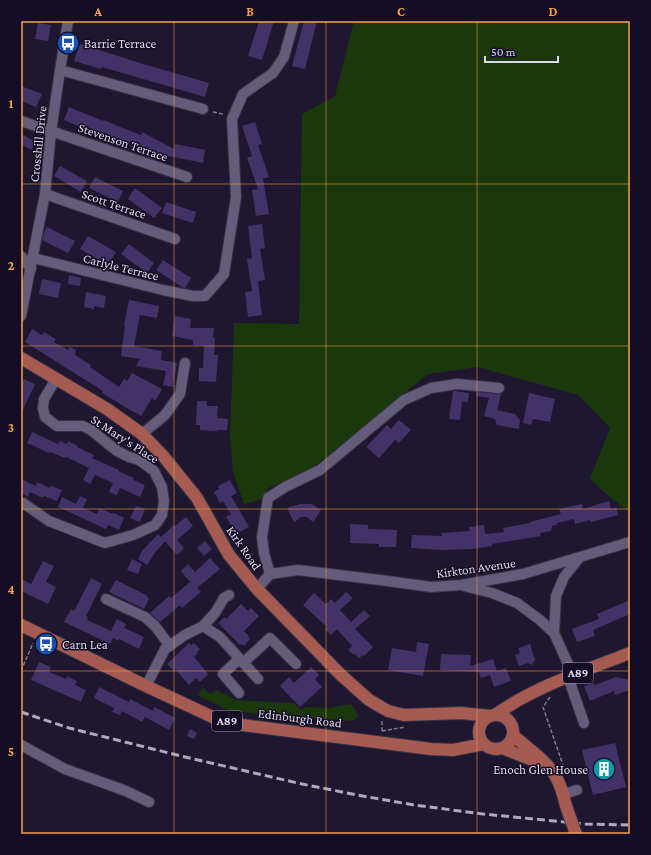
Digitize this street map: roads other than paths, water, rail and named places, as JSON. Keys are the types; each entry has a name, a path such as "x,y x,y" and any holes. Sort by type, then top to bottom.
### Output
{"main road":[{"name":"Kirk Road","path":"21,358 107,409 142,434 164,456 197,498 229,555 257,589 341,675 369,700 388,711 404,715 461,713 492,715"},
{"name":"Edinburgh Road","path":"21,625 219,720 242,725 382,743 452,750 481,735"},
{"name":"A89","path":"502,748 493,749 481,735 482,722 485,718 553,683 630,653"},
{"name":"A89","path":"509,720 528,695"},
{"path":"461,713 472,720 481,735"},
{"path":"492,715 505,717 509,720 513,727 513,735 510,742 502,748"},
{"path":"513,735 542,760 557,779 576,834"},
{"path":"502,748 536,761 551,770"}],"street":[{"name":"Crosshill Drive","path":"21,316 45,194 51,132 68,21"},
{"name":"Carlyle Terrace","path":"32,264 192,296 204,296 224,274 236,197 232,119 243,94 273,73 284,57 294,21"},
{"path":"60,70 203,109"},
{"name":"Stevenson Terrace","path":"21,121 187,178"},
{"name":"Scott Terrace","path":"45,194 175,239"},
{"path":"21,256 32,264"},
{"path":"142,434 165,414 180,394 185,363"},
{"name":"St Mary's Place","path":"23,503 49,521 105,543 133,535 155,525 162,515 164,501 162,487 154,471 139,460 117,451 91,430 83,426 57,426 45,417 42,408 44,399 56,379"},
{"path":"257,589 270,574 264,553 262,537 268,498 285,487 320,470 404,400 431,388 457,384 500,388"},
{"name":"Kirkton Avenue","path":"270,574 298,570 431,587 461,585 523,574 630,542"},
{"path":"579,558 564,577 556,596 554,633 571,676 584,722"},
{"path":"461,585 492,593 518,603 554,633"},
{"path":"146,686 165,649 185,635 203,626 215,613 224,598 230,595"},
{"path":"106,600 145,617 155,626 170,646"},
{"path":"203,626 220,638 258,679"},
{"path":"239,693 223,674 270,638 296,664"},
{"path":"21,745 65,769 126,791 149,802"},
{"path":"563,794 577,790"}],"railway":[{"path":"21,712 69,728 185,757 357,795 414,805 483,814 585,824 630,825"}],"place":[{"name":"Barrie Terrace","path":"68,43"},
{"name":"Carn Lea","path":"46,644"},
{"name":"Enoch Glen House","path":"604,769"}]}
